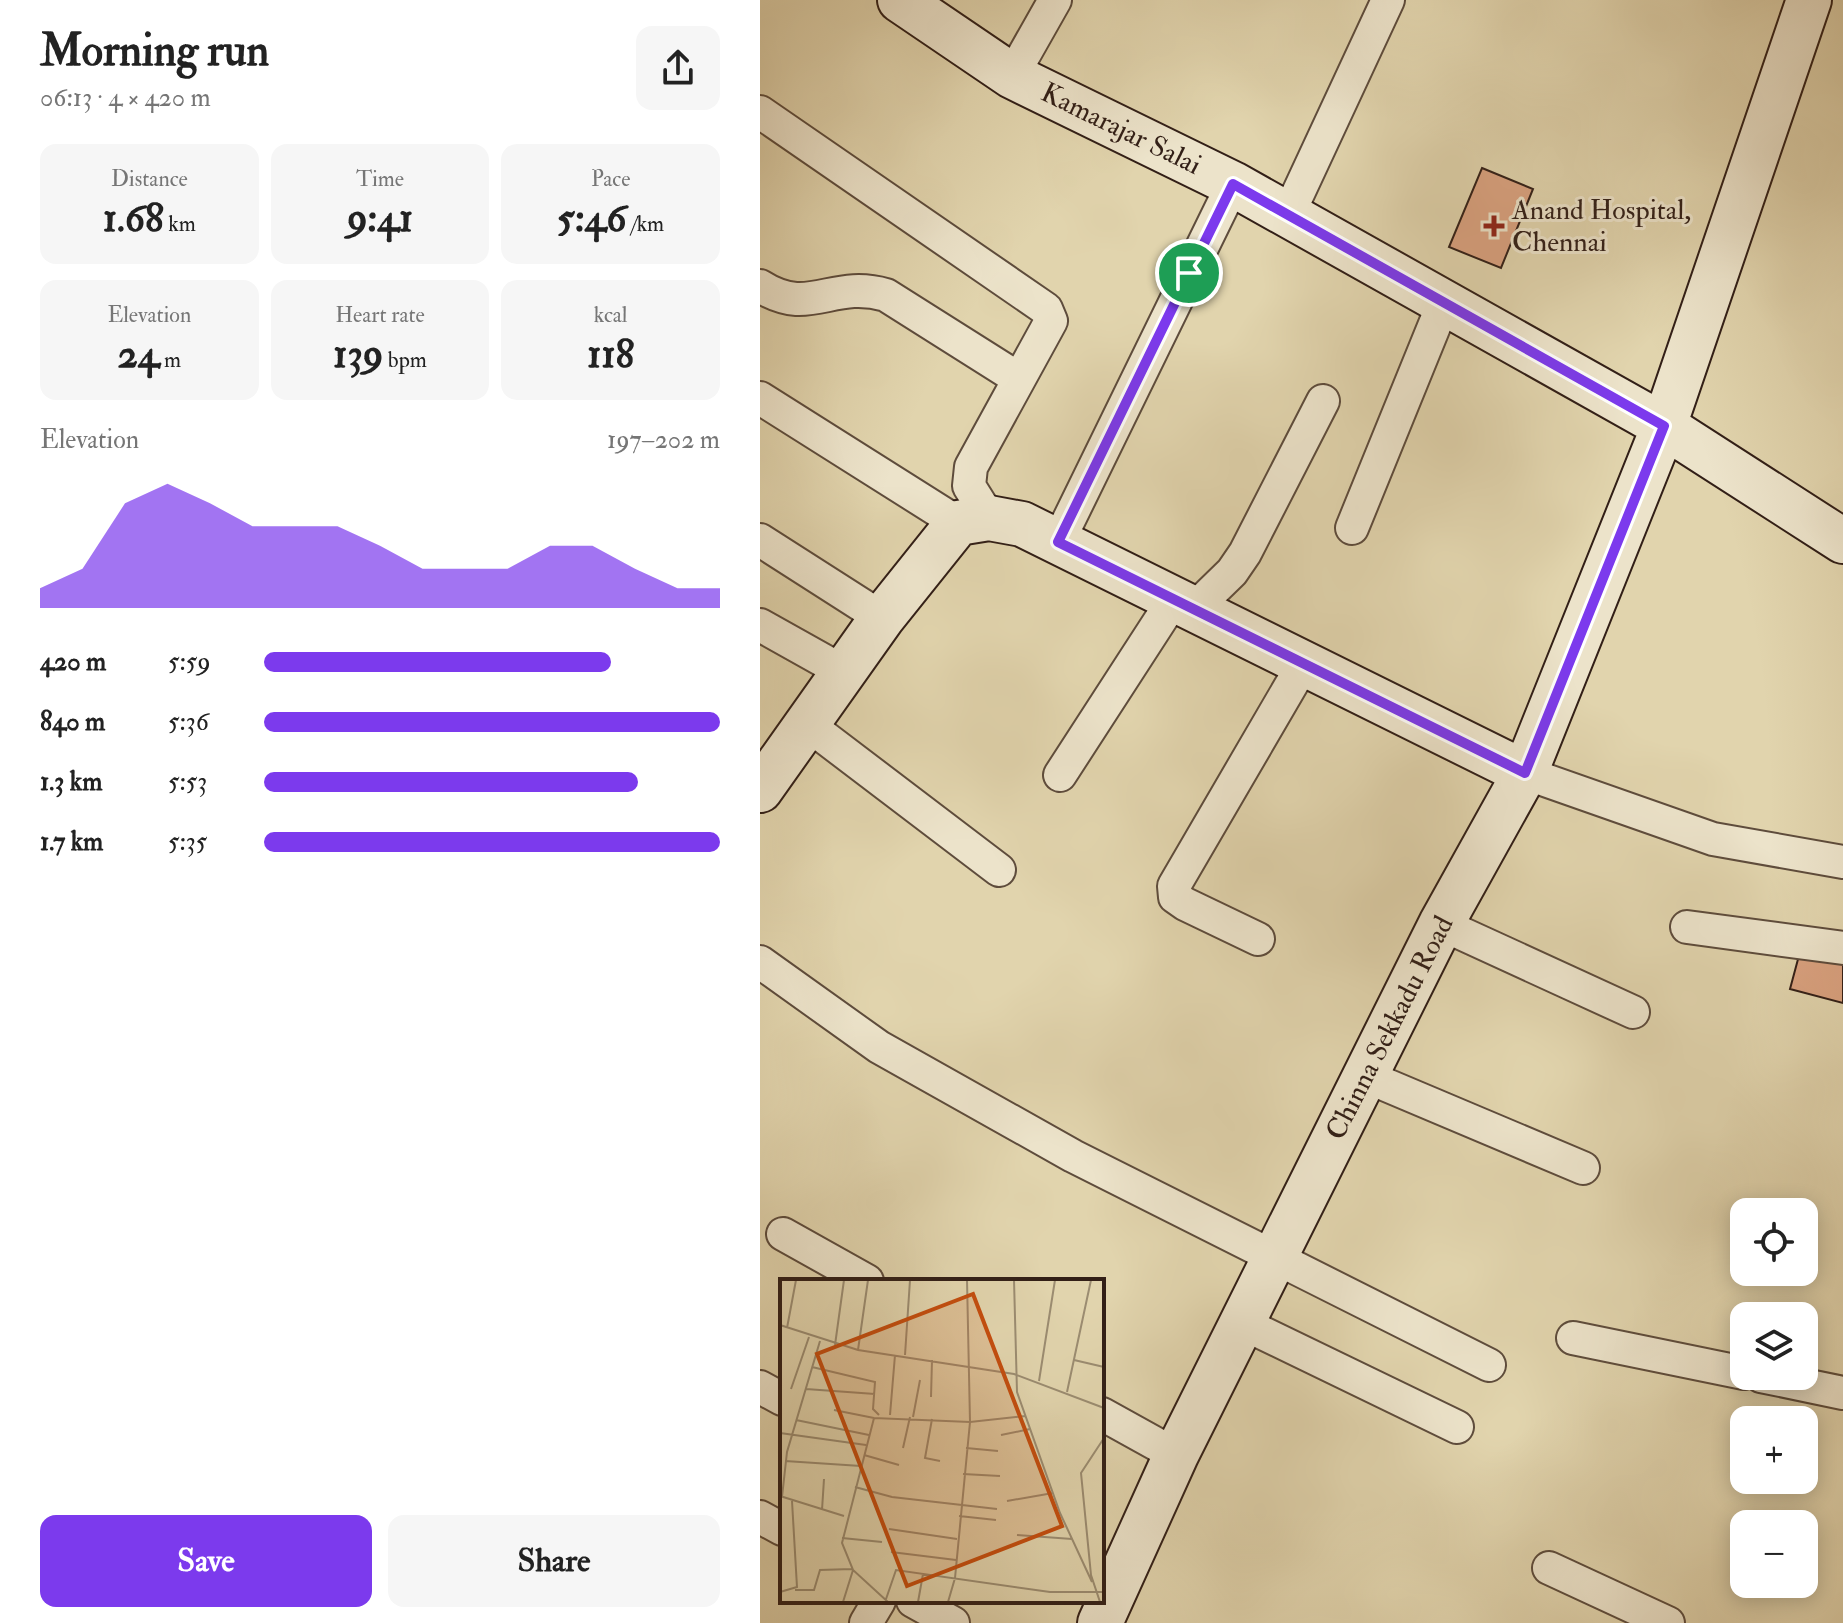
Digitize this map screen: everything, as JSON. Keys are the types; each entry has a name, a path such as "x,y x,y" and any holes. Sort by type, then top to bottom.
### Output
{"street":[{"name":"Kamarajar Salai","path":"900,0 1012,76 1233,184 1664,426 1843,541"},
{"path":"1012,76 1055,0"},
{"path":"1288,215 1388,0"},
{"name":"Chinna Sekkadu Road","path":"1100,1623 1110,1578 1176,1455 1441,924 1525,773 1664,426 1809,0"},
{"path":"760,112 1046,309 1051,321 971,467 969,486 973,520 882,618 761,785"},
{"path":"1058,542 1233,184"},
{"path":"760,286 799,302 844,290 866,289 886,295 1019,379"},
{"path":"1352,528 1444,302"},
{"path":"760,398 973,520 1022,524 1525,773 1713,839 1843,862"},
{"path":"1060,775 1184,604 1232,572 1245,553 1323,401"},
{"path":"760,540 882,618"},
{"path":"760,625 844,672"},
{"path":"1258,939 1185,904 1175,897 1174,886 1304,663"},
{"path":"807,724 999,870"},
{"path":"1441,924 1633,1012"},
{"path":"1687,927 1843,948"},
{"path":"760,962 879,1047 1073,1156 1274,1260 1489,1365"},
{"path":"1365,1076 1583,1168"},
{"path":"783,1234 863,1279"},
{"path":"1242,1323 1457,1427"},
{"path":"1573,1338 1730,1370"},
{"path":"760,1387 780,1398"},
{"path":"1818,1388 1843,1393"},
{"path":"1104,1415 1176,1455"},
{"path":"760,1517 780,1528"},
{"path":"1549,1568 1668,1623"},
{"path":"866,1623 878,1603"},
{"path":"916,1603 944,1621"}],"building":[{"path":"1482,168 1533,189 1501,268 1449,247"},
{"path":"1801,948 1843,960 1843,1003 1790,989"}],"place":[{"name":"Anand Hospital, Chennai","path":"1494,226"}],"route":[{"path":"1233,184 1664,426 1525,773 1058,542 1189,273 1233,184"}]}
